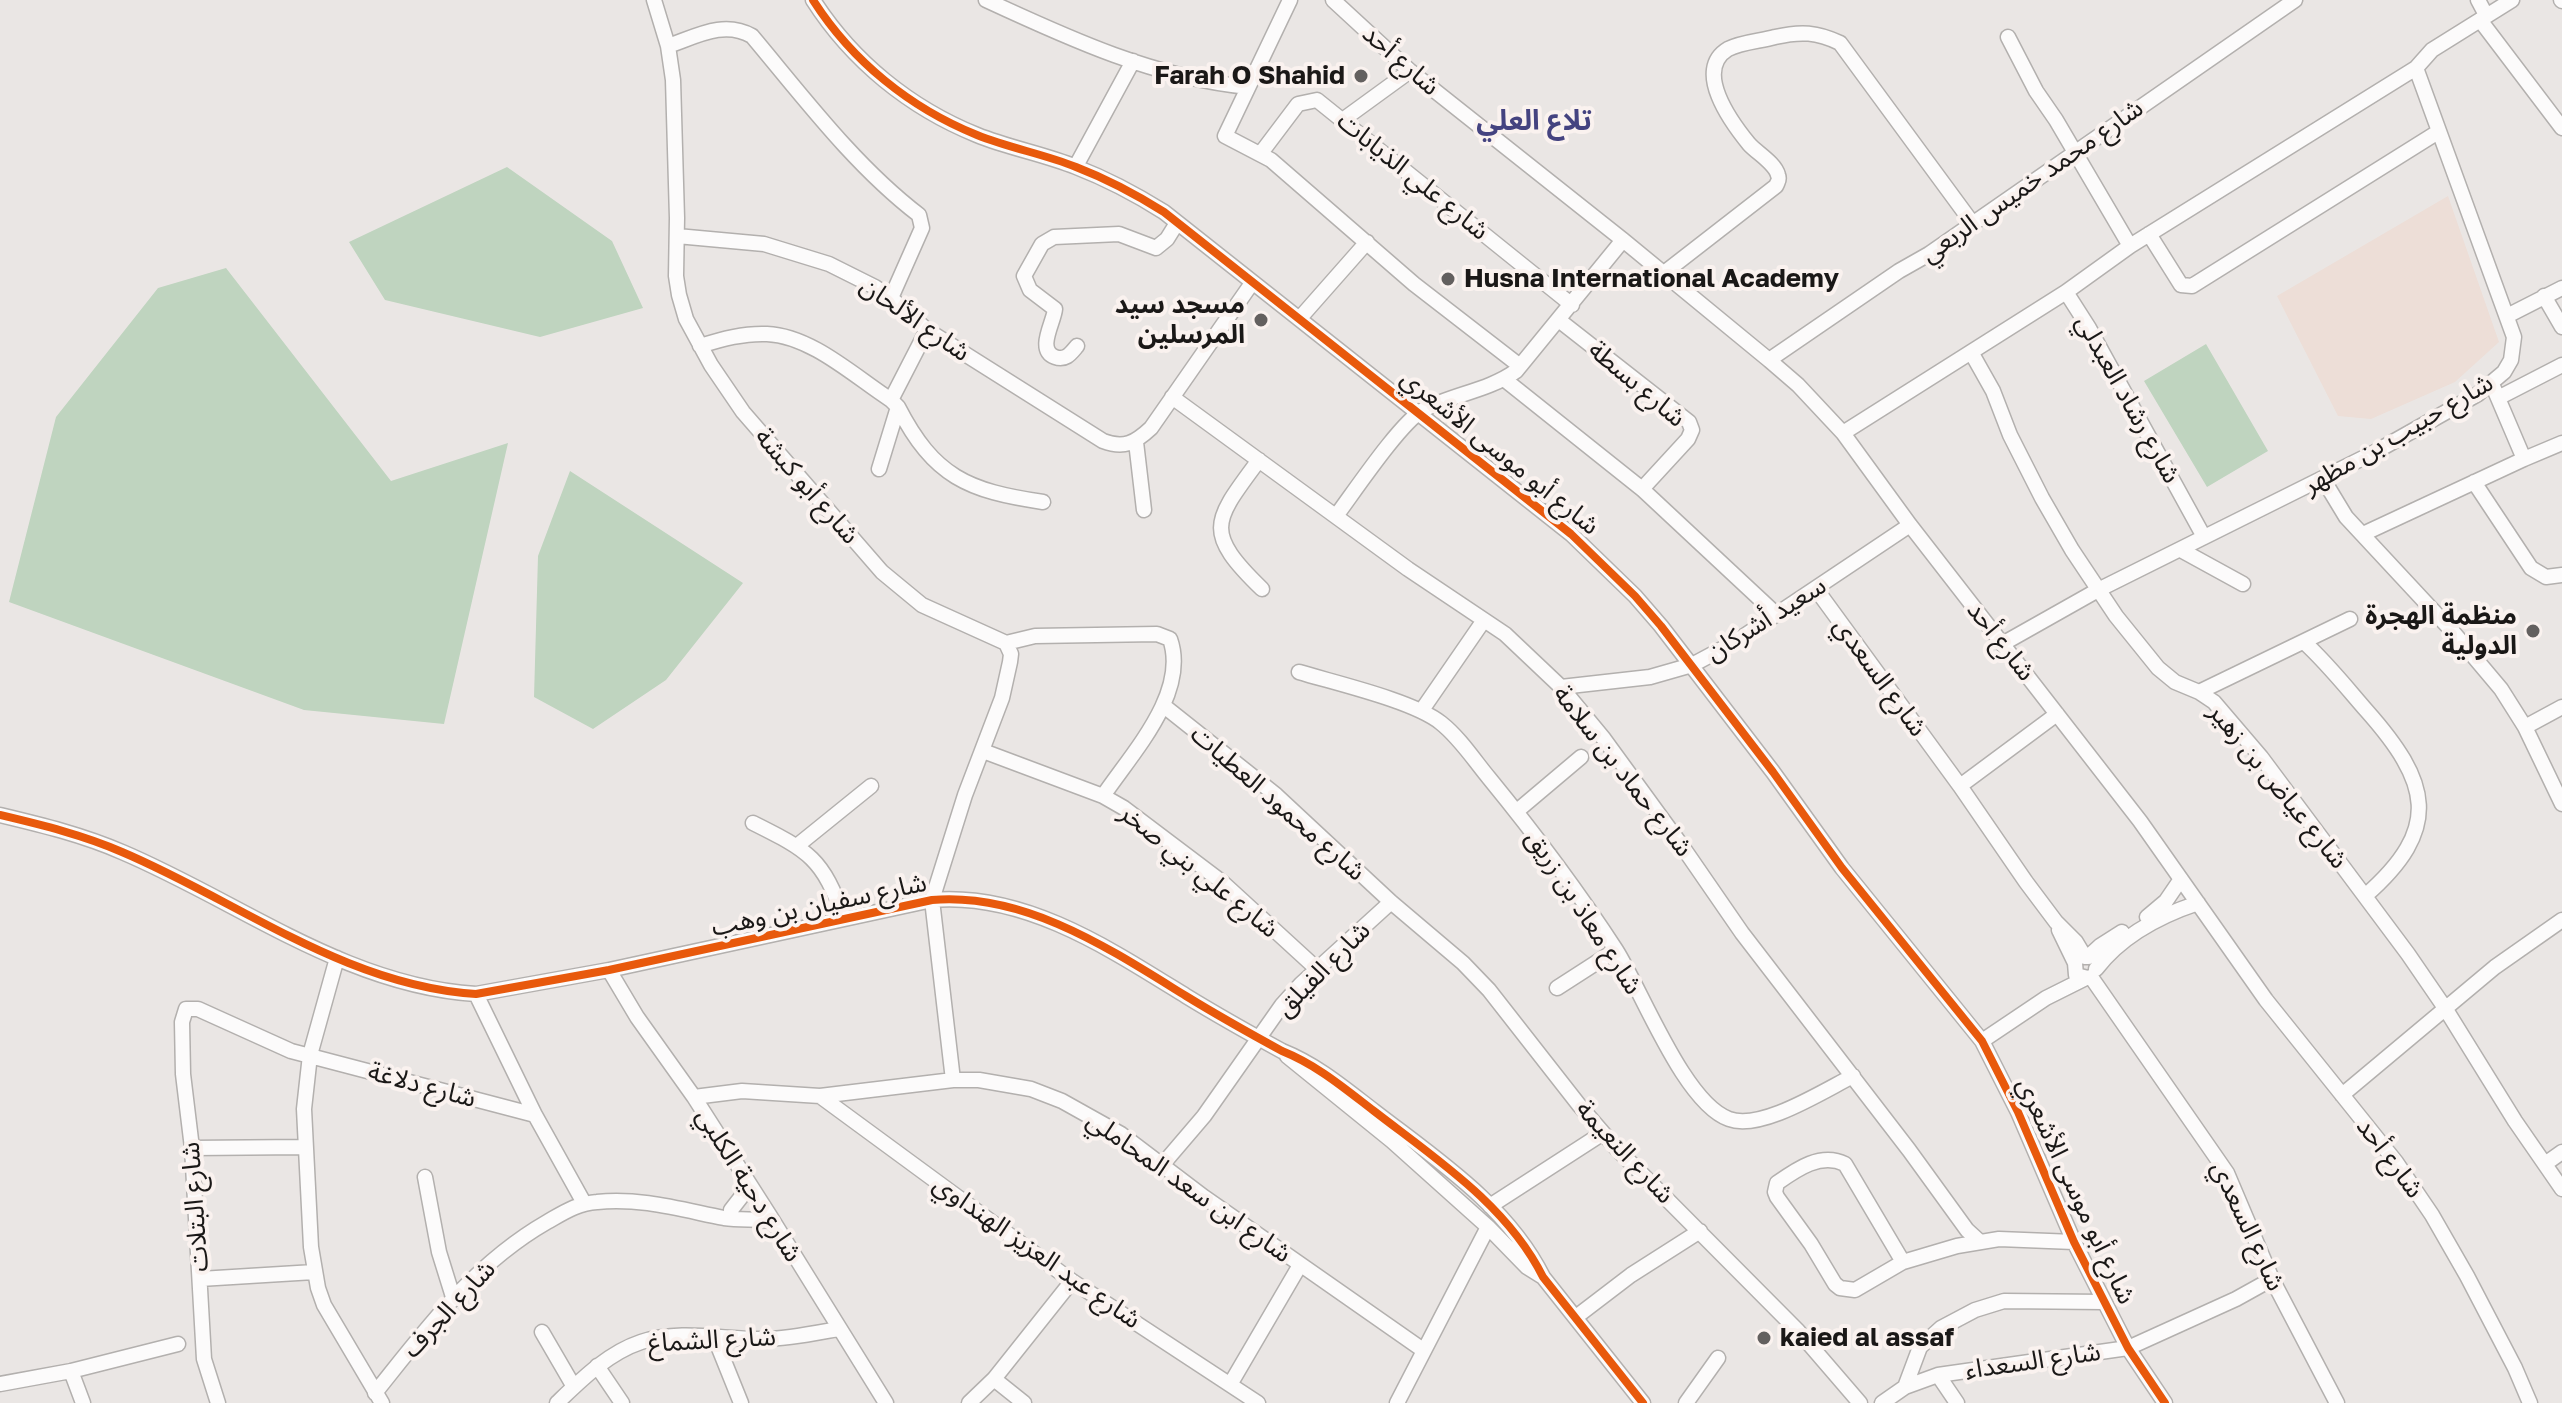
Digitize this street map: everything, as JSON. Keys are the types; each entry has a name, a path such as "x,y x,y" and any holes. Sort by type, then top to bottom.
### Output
{"street":[{"name":"شارع أبو كبشة","path":"654,0 668,46 675,98 676,276 686,319 700,346 743,412 882,572 922,605 1006,643"},
{"name":"شارع أبو موسى الأشعري","path":"813,0 861,60 931,113 992,141 1076,166 1143,199 1177,223 1584,546 1635,596 1692,665 1850,878 1982,1041 2018,1112 2074,1242 2104,1302 2128,1348 2165,1403"},
{"path":"986,0 1101,51 1178,76 1248,87"},
{"path":"1290,0 1225,131 1227,138 1261,153 1414,284 1520,366"},
{"name":"شارع أحد","path":"1333,0 1410,71 1769,360 1798,385 1843,433 1910,525 2140,821 2240,966 2396,1162 2432,1215 2515,1368 2530,1403"},
{"name":"شارع محمد خميس الربعي","path":"1769,360 1973,224 2295,0"},
{"path":"2478,0 2483,18 2562,128"},
{"name":"شارع رشاد العبدلي","path":"2204,537 2066,292 2130,246 2416,68 2432,50 2512,0"},
{"path":"668,46 727,27 739,28 752,36 843,143 919,215 922,228 891,298"},
{"path":"1664,273 1779,181 1777,172 1727,114 1712,76 1716,58 1730,48 1797,32 1820,33 1840,43 1973,224"},
{"path":"2008,37 2036,91 2130,246"},
{"path":"1076,166 1133,61"},
{"name":"شارع حبيب بن مظهر","path":"2004,643 2098,590 2495,391 2514,348 2514,337 2416,68"},
{"path":"1344,119 1410,71"},
{"name":"شارع علي الذيابات","path":"1261,153 1298,104 1317,100 1572,305"},
{"path":"2149,234 2181,285 2192,286 2438,132"},
{"path":"1077,346 1069,356 1062,358 1051,355 1046,349 1055,309 1027,287 1024,276 1042,244 1061,236 1112,234 1156,248 1167,239 1177,223"},
{"name":"شارع الألحان","path":"677,236 764,244 789,249 829,264 891,298 927,330 1103,441 1122,446 1136,442"},
{"path":"1336,516 1419,412 1504,379 1520,366 1560,321 1623,240"},
{"path":"1300,318 1367,242"},
{"path":"1144,510 1136,442 1151,428 1252,283"},
{"path":"2507,316 2562,288"},
{"path":"1843,433 2066,292"},
{"path":"2544,296 2562,327"},
{"name":"شارع بسطة","path":"1560,321 1689,422 1692,430 1688,439 1642,489"},
{"path":"879,469 895,404 927,330"},
{"path":"700,346 752,334 787,337 824,356 895,404 931,458 947,472 1001,496 1043,502"},
{"name":"شارع عياض بن زهير","path":"1971,352 1993,391 2010,435 2042,498 2098,590 2158,668 2175,682 2199,692 2219,707 2261,757 2445,1008 2503,1103 2562,1189"},
{"path":"2524,459 2495,391 2562,365"},
{"path":"1504,379 1642,489 1776,614"},
{"name":"شارع حماد بن سلامة","path":"1172,397 1513,641 1561,687 1604,739 1742,933 1960,1221 1979,1241"},
{"path":"2363,534 2562,443"},
{"path":"1259,460 1229,502 1221,526 1229,555 1262,589"},
{"path":"2323,479 2346,517 2470,651 2501,689 2525,727 2562,804"},
{"path":"2474,482 2531,568 2546,577 2562,575"},
{"name":"سعيد أشركان","path":"1561,687 1650,677 1692,665 1735,642 1910,525"},
{"path":"2181,550 2243,584"},
{"name":"شارع السعدي","path":"1816,589 1960,786 2208,1142 2227,1173 2272,1279 2337,1403"},
{"path":"2199,692 2350,619"},
{"path":"1422,710 1484,620"},
{"name":"شارع محمود العطيات","path":"1006,643 1035,636 1166,636 1172,643 1174,672 1170,693 1103,796"},
{"path":"2304,642 2331,668 2386,733 2408,764 2416,782 2419,812 2412,840 2386,878 2365,896"},
{"path":"953,1080 932,900 965,795 1007,680 1011,654 1006,643"},
{"name":"شارع معاذ بن زريق","path":"1299,672 1422,710 1448,729 1517,811 1566,877 1616,950 1689,1082 1713,1109 1738,1122 1762,1119 1853,1076"},
{"name":"شارع محمود العطيات","path":"1164,706 1276,795 1391,902"},
{"path":"2525,727 2562,707"},
{"path":"1960,786 2057,714"},
{"name":"شارع علي بني صخر","path":"983,751 1103,796 1124,808 1215,877 1317,969"},
{"path":"1517,811 1581,757"},
{"path":"798,845 871,786"},
{"name":"شارع سفيان بن وهب","path":"0,815 63,830 120,851 337,958 383,976 421,986 476,994 609,970 932,900 954,898 989,902 1051,922 1143,969 1258,1038 1313,1064 1442,1162 1490,1206 1525,1246 1543,1277 1643,1403"},
{"path":"753,823 798,845 822,868 833,887 844,919"},
{"path":"2085,967 2100,946 2161,906 2181,879"},
{"name":"شارع الفيلق","path":"1163,1164 1204,1116 1282,1005 1391,902"},
{"name":"شارع النعيمة","path":"1391,902 1435,937 1489,990 1603,1133 1798,1331 1860,1403"},
{"path":"1982,1041 2133,933 2168,914 2198,903"},
{"path":"2342,1095 2445,1008 2518,950 2562,920"},
{"path":"1557,988 1616,950"},
{"path":"337,958 310,1055 304,1109 314,1272 335,1326 379,1398"},
{"name":"شارع دحية الكلبي","path":"609,970 637,1017 694,1097 886,1403"},
{"name":"شارع دلاغة","path":"476,994 535,1115 584,1203"},
{"name":"شارع دلاغة","path":"186,1009 198,1009 291,1051 535,1115"},
{"name":"شارع البتلات","path":"186,1009 182,1022 183,1074 192,1148 204,1359 218,1403"},
{"name":"شارع سفيان بن وهب","path":"1282,1051 1304,1072 1376,1127 1488,1227 1527,1267 1543,1277"},
{"name":"شارع ابن سعد المحاملي","path":"694,1097 742,1091 820,1096 953,1080 1005,1083 1062,1101 1121,1134 1204,1197 1423,1350"},
{"name":"شارع عبد العزيز الهنداوي","path":"820,1096 1072,1281 1256,1402"},
{"path":"1490,1206 1603,1133"},
{"path":"192,1148 304,1147"},
{"path":"2545,1164 2562,1152"},
{"path":"1903,1262 1845,1164 1824,1159 1777,1183 1777,1197 1840,1288 1855,1290 1903,1262 1979,1241 2074,1242"},
{"path":"425,1177 439,1252 453,1297"},
{"path":"731,1210 745,1192 746,1179"},
{"name":"شارع الجرف","path":"379,1398 453,1297 475,1274 517,1241 584,1203 601,1201 714,1214 769,1216"},
{"path":"714,1214 731,1210 769,1216"},
{"path":"1397,1403 1488,1227"},
{"path":"1576,1317 1631,1275 1700,1231"},
{"path":"1231,1383 1300,1265"},
{"path":"200,1279 314,1272"},
{"name":"شارع السعداء","path":"1882,1403 1905,1387 1938,1375 2128,1348 2236,1299 2272,1279"},
{"path":"969,1403 994,1379 1072,1281"},
{"path":"1905,1387 1920,1347 1941,1328 1975,1310 2004,1301 2104,1302"},
{"name":"شارع الشماغ","path":"557,1403 597,1366 621,1350 644,1341 714,1336 775,1339 838,1329"},
{"path":"542,1332 574,1387"},
{"path":"714,1336 741,1403"},
{"path":"0,1384 71,1371 178,1344"},
{"path":"1686,1403 1718,1358"},
{"path":"597,1366 622,1403"},
{"path":"71,1371 83,1403"},
{"path":"1938,1375 1957,1403"},
{"path":"994,1379 1024,1403"}],"shaded area":[{"path":"2448,196 2499,342 2455,382 2371,419 2338,416 2277,296"}],"green space":[{"path":"507,167 612,241 643,308 540,337 385,300 349,242"},
{"path":"226,268 391,481 508,443 444,724 304,710 9,602 56,417 158,288"},
{"path":"2206,344 2268,451 2207,487 2144,381"},
{"path":"570,471 743,583 666,680 593,729 534,697 538,556"}],"cycle path":[{"path":"813,0 864,62 906,97 929,111 977,135 1088,172 1164,212 1571,534 1635,596 1773,772 1842,868 1982,1041 2018,1112 2074,1242 2128,1348 2165,1403"},
{"path":"0,815 77,835 122,852 294,938 382,975 428,988 476,994 609,970 932,900 966,900 1033,914 1097,943 1233,1024 1319,1070 1445,1166 1510,1227 1543,1277 1643,1403"}],"place":[{"name":"Farah O Shahid","path":"1361,76"},
{"name":"Husna International Academy","path":"1448,279"},
{"name":"مسجد سيد المرسلين","path":"1261,320"},
{"name":"منظمة الهجرة الدولية","path":"2533,631"},
{"name":"kaied al assaf","path":"1764,1338"}],"district":[{"name":"تلاع العلي","path":"1534,121"}]}
